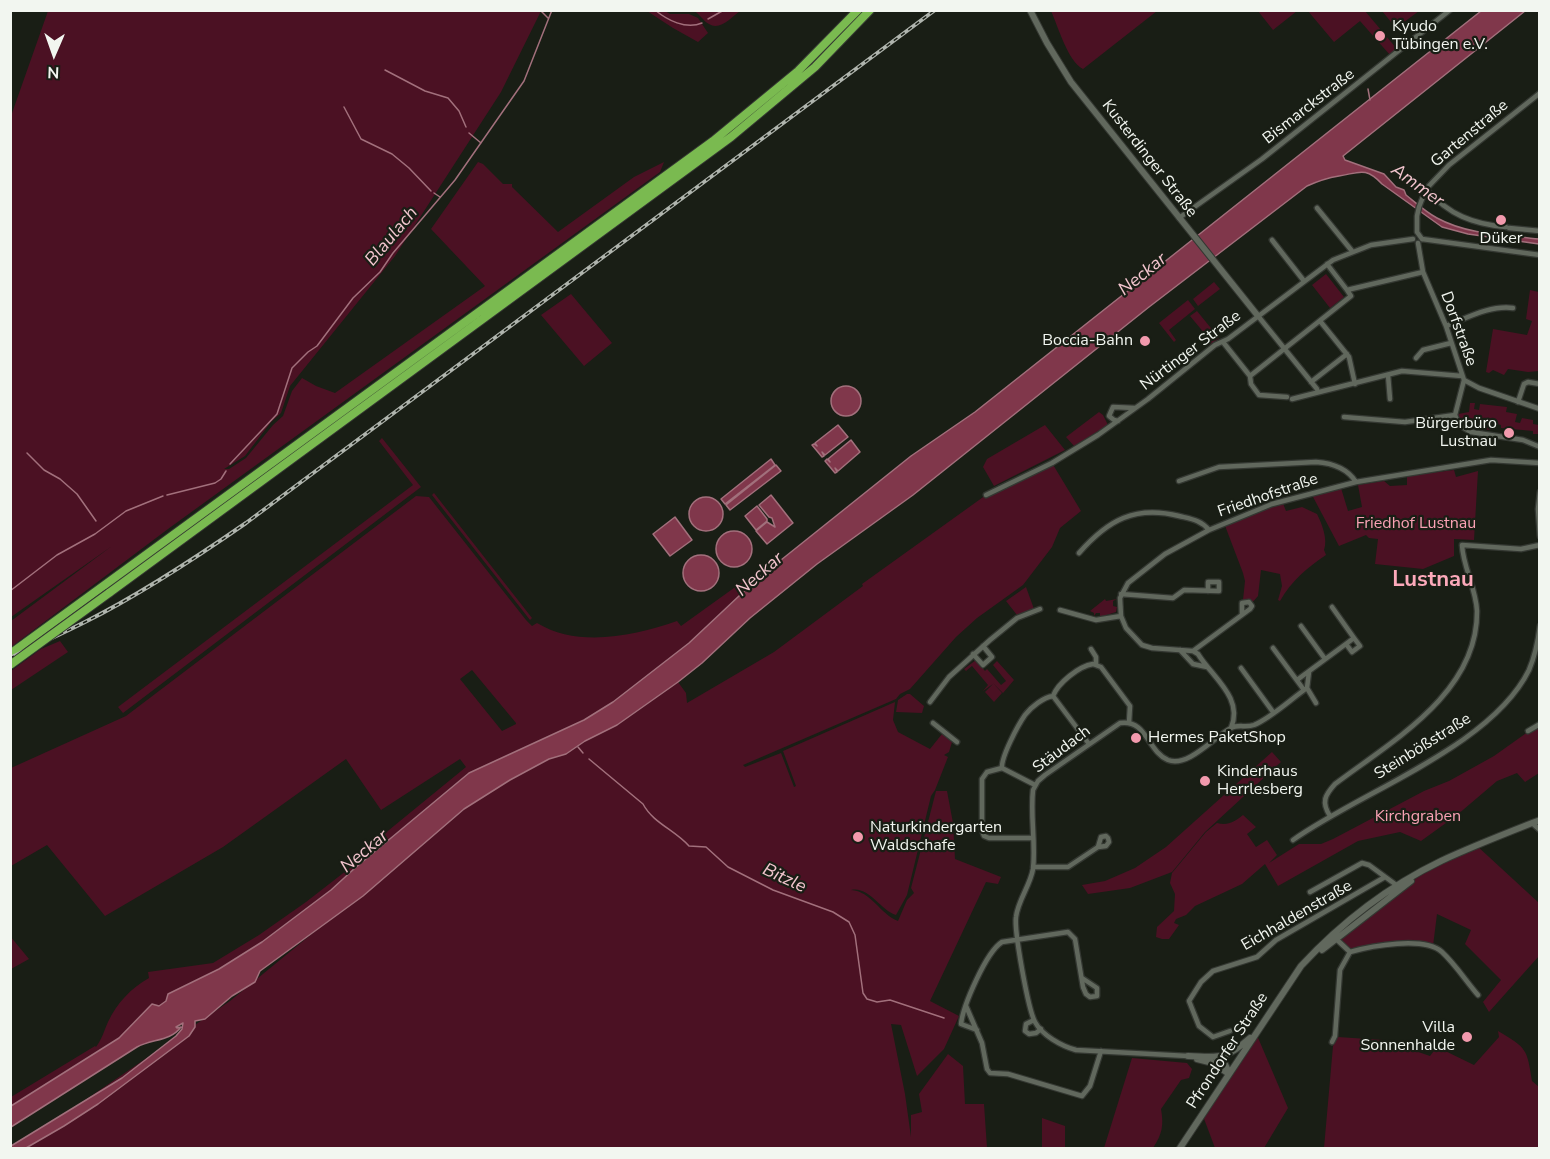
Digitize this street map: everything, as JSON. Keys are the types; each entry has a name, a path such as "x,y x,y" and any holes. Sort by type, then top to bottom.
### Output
{"highway":[{"path":"10,665 107,589 724,132 792,76 858,10"},
{"path":"10,654 107,589 718,148 800,81 870,10"}],"street":[{"name":"Kusterdinger Straße","path":"1030,10 1071,82 1258,316"},
{"name":"Bismarckstraße","path":"1179,218 1262,159 1450,10"},
{"name":"Gartenstraße","path":"1418,239 1417,223 1426,189 1449,165 1539,93"},
{"path":"1426,189 1438,202 1458,216 1482,224 1539,231"},
{"path":"1317,208 1352,251"},
{"name":"Nürtinger Straße","path":"986,495 1052,463 1136,408 1215,345 1223,342 1304,280 1327,264 1352,251 1377,243 1418,239 1539,255"},
{"name":"Dorfstraße","path":"1418,239 1424,272 1446,326 1463,378 1539,409"},
{"path":"1272,240 1304,280"},
{"path":"1250,376 1351,296 1327,264"},
{"path":"1347,290 1424,272"},
{"path":"1446,326 1491,310 1503,307 1513,308"},
{"path":"1258,316 1317,389"},
{"path":"1320,321 1351,361 1355,384"},
{"path":"1223,342 1250,376 1251,384 1259,395 1289,398 1408,370 1463,378 1455,415 1459,425 1471,432 1523,440 1539,447"},
{"path":"1416,358 1423,350 1451,343"},
{"path":"1311,382 1347,354"},
{"path":"1388,375 1390,399"},
{"path":"1518,402 1524,384 1528,382 1539,384"},
{"path":"1118,420 1109,416 1113,407 1136,408"},
{"path":"1344,417 1405,422 1455,415"},
{"name":"Friedhofstraße","path":"1121,594 1128,583 1165,554 1209,530 1272,504 1356,482 1491,460 1539,463"},
{"path":"1179,481 1219,467 1316,462 1330,463 1339,467 1350,474 1356,482"},
{"path":"1539,492 1539,536"},
{"path":"1078,553 1099,532 1112,524 1143,512 1160,512 1194,520 1201,522 1209,530"},
{"path":"1330,816 1325,807 1326,794 1335,784 1418,723 1451,685 1471,653 1477,608 1463,552 1464,544 1521,549 1539,545"},
{"path":"1208,591 1184,590 1173,598 1121,594 1121,616 1126,628 1142,645 1152,648 1193,651 1201,658 1234,706 1235,717 1231,728"},
{"path":"1332,607 1360,646 1352,652 1346,644"},
{"path":"930,702 949,677 973,654 1017,618 1040,609"},
{"path":"1060,610 1096,620 1121,616"},
{"path":"1193,651 1242,614"},
{"path":"1301,626 1325,659"},
{"name":"Steinbößstraße","path":"1293,840 1330,816 1449,749 1486,721 1516,692 1528,672 1538,646 1539,626"},
{"path":"1297,680 1354,638"},
{"path":"973,654 982,665 992,657 983,646"},
{"path":"1274,648 1316,703"},
{"path":"1091,649 1096,657 1096,664"},
{"path":"1180,650 1189,661 1210,669"},
{"path":"1197,664 1201,658"},
{"path":"1053,696 1056,689 1084,666 1096,664 1101,667 1130,706 1129,723 1141,729 1162,756 1174,761 1188,759 1231,728 1254,724 1273,712 1305,689 1309,672"},
{"path":"1241,668 1273,712"},
{"path":"1053,696 1089,744"},
{"path":"1002,768 1003,758 1026,713 1047,697 1053,696"},
{"path":"933,723 957,742"},
{"name":"Stäudach","path":"1129,723 1115,726 1045,775 1035,785 1033,867 1016,916 1029,1003 1034,1020 1041,1029 1071,1049 1188,1056"},
{"path":"1528,731 1539,724"},
{"path":"1033,838 984,836 982,831 982,779 987,772 1002,768 1035,785"},
{"name":"Pfrondorfer Straße","path":"1180,1149 1300,966 1400,887 1441,861 1539,820"},
{"path":"1532,823 1539,830"},
{"path":"1033,867 1068,867 1098,847"},
{"name":"Eichhaldenstraße","path":"1310,892 1362,864 1367,864 1400,887"},
{"name":"Eichhaldenstraße","path":"1230,1031 1213,1037 1199,1026 1189,1001 1207,975 1221,967 1257,957 1276,940 1385,877"},
{"path":"977,1030 961,1024 969,994 995,947 1002,942 1064,932 1071,933 1077,944 1082,978"},
{"path":"1334,937 1350,952"},
{"path":"1332,1042 1335,1036 1340,970 1350,952 1387,944 1433,946 1441,951 1478,995"},
{"path":"966,1006 984,1047 990,1073 1008,1074 1080,1096 1086,1093 1090,1086 1101,1051"},
{"name":"Stäudach","path":"1034,1020 1026,1024 1025,1031 1034,1034 1041,1029"},
{"path":"1188,1056 1227,1056 1256,1033"},
{"path":"1188,1056 1213,1063 1229,1074"},
{"path":"1214,1057 1224,1062 1229,1074"}],"green space":[{"path":"48,11 541,11 501,92 395,256 290,386 281,413 271,422 245,456 224,469 229,469 246,458 283,416 292,391 302,378 335,393 485,286 431,229 478,162 483,164 503,184 512,184 512,187 558,232 634,177 664,162 660,172 168,529 11,647 11,621 112,546 11,617 11,116"},
{"path":"647,11 689,14 698,18 708,33 698,42"},
{"path":"694,11 740,11 722,25 713,26"},
{"path":"1051,11 1157,11 1083,69 1068,52"},
{"path":"1258,11 1297,11 1273,30"},
{"name":"Kyudo Tübingen e.V.","path":"1308,11 1365,11 1397,49 1390,55 1360,21 1334,42"},
{"path":"1382,11 1419,11 1396,28"},
{"path":"1326,274 1344,297 1330,308 1312,285"},
{"path":"1214,282 1220,289 1198,306 1193,299"},
{"path":"1530,290 1539,292 1539,371 1508,369 1504,375 1493,370 1486,372 1493,329 1527,335 1532,321 1526,319"},
{"path":"571,294 612,343 584,366 541,315"},
{"path":"1188,300 1195,309 1169,330 1176,340 1174,342 1159,323"},
{"path":"1197,311 1219,338 1209,346 1207,342 1210,340 1190,316"},
{"path":"1470,403 1475,403 1474,409 1479,410 1480,404 1507,407 1506,412 1517,414 1515,422 1520,423 1522,418 1533,420 1533,424 1539,425 1539,434 1533,434 1533,431 1501,428 1497,422 1492,422 1491,430 1479,429 1480,422 1467,419 1465,425 1459,421 1458,414 1469,412"},
{"path":"1099,412 1108,425 1074,446 1066,437"},
{"path":"1045,425 1065,450 994,486 983,467 987,459"},
{"path":"382,438 421,487 123,713 118,707 413,485 379,441"},
{"path":"1052,463 1081,511 1060,528 1052,547 1023,585 977,618 956,637 910,689 896,699 743,765 745,767 781,753 794,787 796,786 783,751 895,702 893,720 898,732 930,749 942,734 952,742 949,752 944,755 948,757 931,796 907,895 896,915 869,895 851,890 864,894 898,921 907,900 914,893 911,888 936,791 947,791 953,823 955,859 1001,877 998,884 986,882 930,1001 959,1016 944,1049 917,1076 901,1025 891,1024 911,1137 911,1115 922,1112 919,1094 948,1054 963,1066 965,1104 984,1104 987,1148 15,1148 230,1001 464,809 510,780 549,759 566,754 585,741 617,725 678,682 686,693 687,703 774,652 863,586 862,584 986,495"},
{"name":"Friedhof Lustnau","path":"1454,470 1456,477 1478,471 1474,540 1454,539 1454,556 1423,569 1375,564 1378,539 1369,538 1366,535 1339,546 1312,495 1341,488 1348,511 1362,507 1358,485 1384,481 1390,486 1407,485 1407,476"},
{"path":"434,493 532,618 530,620 432,495"},
{"path":"416,496 429,497 532,626 537,623 553,631 570,635 606,637 643,631 677,621 681,626 752,575 756,580 689,643 613,702 584,720 469,773 331,890 262,942 219,969 168,994 166,1001 159,1006 152,1004 119,1038 11,1106 11,1097 96,1047 120,1002 130,991 149,978 148,972 213,963 259,935 351,867 389,830 466,767 460,759 381,810 346,759 223,847 105,916 47,845 11,866 11,768 126,716","holes":["472,670 516,723 502,731 460,679"]},
{"path":"1282,501 1286,511 1302,507 1317,514 1324,532 1326,555 1300,575 1280,601 1278,600 1282,586 1280,574 1261,570 1258,596 1251,604 1243,600 1245,581 1224,523"},
{"path":"1026,587 1034,609 1017,615 1006,601"},
{"path":"1105,599 1106,601 1117,599 1113,601 1113,606 1117,607 1116,612 1100,617 1100,613 1096,613 1094,616 1094,613 1090,611"},
{"path":"60,641 68,652 11,690 11,671 41,649"},
{"path":"976,660 1001,685 1006,681 993,665 997,661 1014,680 1003,693 993,683 1002,693 994,702 985,692 993,684 983,691 988,685 972,666 966,671 964,669"},
{"path":"907,694 924,706 922,713 896,712 898,700"},
{"name":"Kirchgraben","path":"1539,724 1539,773 1525,782 1517,773 1497,781 1457,815 1421,841 1400,832 1358,841 1278,886 1265,864 1242,884 1195,906 1186,915 1176,919 1174,923 1179,925 1169,939 1156,937 1157,927 1174,911 1175,894 1170,883 1172,873 1206,832 1217,823 1231,823 1243,815 1256,827 1247,834 1256,847 1267,840 1277,855 1269,863 1299,844 1321,844 1333,839 1424,791 1449,781 1494,756"},
{"path":"1272,752 1281,762 1205,832 1172,872 1130,888 1088,894 1082,885 1105,881 1135,868 1166,847"},
{"path":"1476,845 1539,903 1539,956 1489,1012 1483,1002 1501,980 1465,944 1471,930 1437,914 1433,946 1387,944 1350,952 1333,935 1398,885"},
{"path":"10,936 29,959 11,969 10,969"},
{"path":"1498,1031 1515,1041 1524,1050 1529,1062 1532,1081 1539,1087 1539,1148 1324,1148 1333,1046 1338,1037 1383,1040 1430,1056 1437,1047 1474,1065 1499,1037"},
{"path":"1256,1033 1288,1108 1264,1148 1215,1148 1203,1116"},
{"path":"1132,1058 1187,1063 1192,1069 1189,1078 1181,1080 1161,1109 1162,1130 1153,1148 1104,1148"},
{"path":"1042,1118 1065,1126 1065,1148 1042,1148"}],"shaded area":[{"path":"1481,11 1525,11 1343,156 1345,160 1384,174 1421,207 1449,224 1487,233 1539,239 1539,244 1468,234 1442,227 1376,178 1362,172 1330,178 1307,186 1149,307 913,495 817,564 750,618 678,682 617,725 585,741 566,754 549,759 510,780 464,809 363,896 260,971 255,982 232,996 205,1019 195,1021 195,1027 189,1036 98,1104 64,1126 26,1148 11,1148 122,1078 176,1036 182,1029 183,1023 176,1027 181,1027 177,1032 137,1047 11,1127 11,1106 119,1038 152,1004 159,1006 166,1001 168,994 219,969 262,942 331,890 469,773 584,720 613,702 689,643 756,580 911,456 975,412"},
{"path":"846,386 857,390 861,401 857,412 846,416 835,412 831,401 835,390"},
{"path":"838,425 848,437 825,455 822,452 824,456 822,457 812,445 817,446 815,443"},
{"path":"851,440 860,452 838,471 835,468 837,472 835,473 825,461 827,459 830,462 828,459"},
{"path":"771,459 775,465 725,504 721,499"},
{"path":"776,465 781,471 730,510 726,505"},
{"path":"771,495 793,523 767,544 756,531 767,522 775,527 772,518 759,505"},
{"path":"706,497 718,502 723,514 718,526 706,531 694,526 689,514 694,502"},
{"path":"757,506 767,521 756,530 745,516"},
{"path":"675,517 692,540 670,556 653,534"},
{"path":"734,531 747,536 752,549 747,562 734,567 721,562 716,549 721,536"},
{"path":"701,555 714,560 719,573 714,586 701,591 688,586 683,573 688,560"}],"waterway":[{"path":"540,10 548,18"},
{"name":"Blaulach","path":"230,464 277,414 292,368 317,346 353,298 380,272 393,253 455,180 524,81 552,10"},
{"name":"Blaulach","path":"655,10 683,25 702,23"},
{"name":"Blaulach","path":"708,19 724,10"},
{"path":"385,70 425,91 448,98 459,111 466,127"},
{"path":"1368,89 1370,100"},
{"path":"344,107 361,139 392,154 431,191"},
{"path":"469,133 481,143"},
{"path":"434,193 440,197"},
{"path":"27,453 44,470 60,479 77,494 96,521"},
{"name":"Blaulach","path":"167,495 215,483 226,471"},
{"name":"Blaulach","path":"10,591 57,555 95,534 126,511 163,496"},
{"name":"Bitzle","path":"578,747 583,753"},
{"name":"Bitzle","path":"589,759 689,846 706,847 728,867 773,890 833,912 849,922 855,935 863,993 867,999 877,1002 890,1000 944,1018"}],"railway":[{"path":"10,658 85,622 147,588 246,523 935,10"}],"place":[{"name":"Kyudo Tübingen e.V.","path":"1380,36"},
{"name":"Düker","path":"1501,220"},
{"name":"Boccia-Bahn","path":"1145,341"},
{"name":"Bürgerbüro Lustnau","path":"1509,433"},
{"name":"Hermes PaketShop","path":"1136,738"},
{"name":"Kinderhaus Herrlesberg","path":"1205,781"},
{"name":"Naturkindergarten Waldschafe","path":"858,837"},
{"name":"Villa Sonnenhalde","path":"1467,1037"}],"district":[{"name":"Lustnau","path":"1433,581"}],"water label":[{"name":"Ammer","path":"1417,186"},
{"name":"Neckar","path":"1143,275"},
{"name":"Neckar","path":"760,575"},
{"name":"Neckar","path":"365,852"}]}
